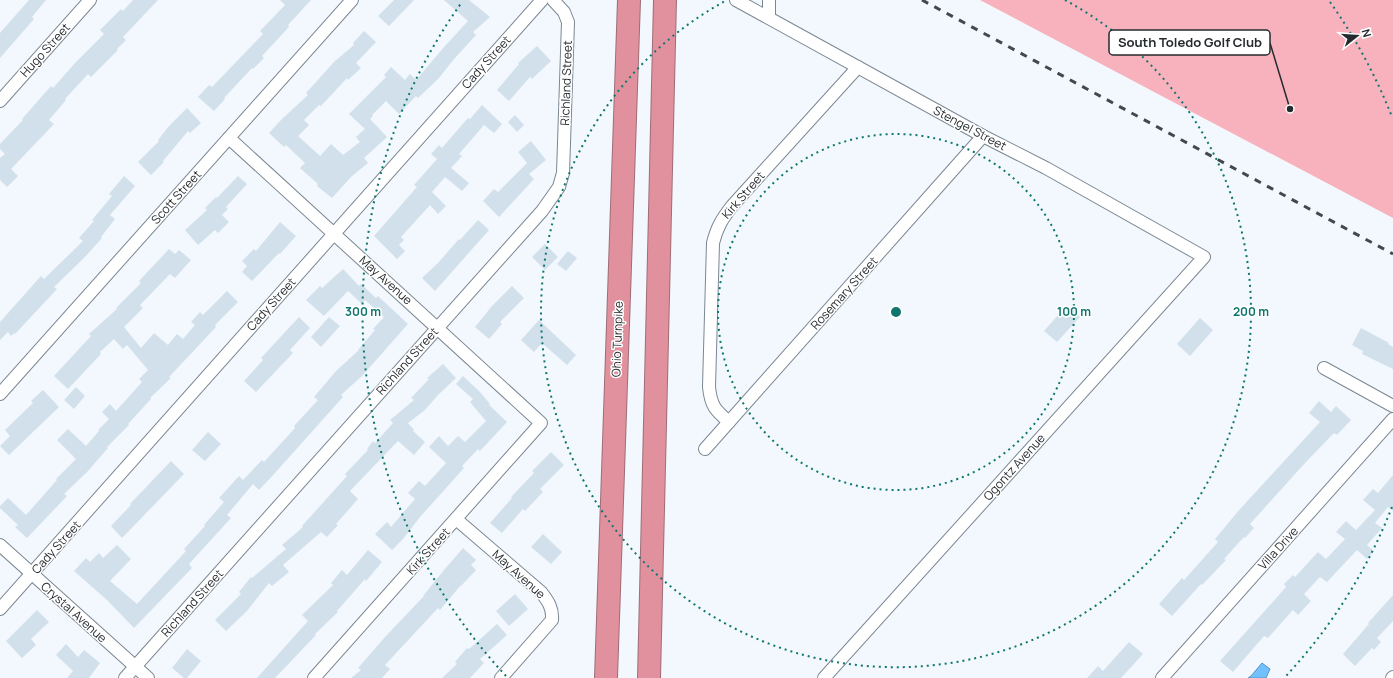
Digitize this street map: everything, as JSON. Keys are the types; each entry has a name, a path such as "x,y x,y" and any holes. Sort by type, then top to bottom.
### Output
{"highway":[{"name":"Ohio Turnpike","path":"606,678 628,0"},
{"path":"650,678 665,1"}],"street":[{"name":"Hugo Street","path":"0,101 90,0"},
{"name":"Scott Street","path":"0,394 352,0"},
{"name":"Cady Street","path":"0,609 542,0"},
{"name":"Richland Street","path":"125,678 542,211 559,187 563,173 568,22 564,12 553,0"},
{"name":"Stengel Street","path":"736,0 983,136 1046,168 1204,257"},
{"path":"769,0 769,18"},
{"name":"Kirk Street","path":"729,422 716,412 710,400 709,387 713,244 716,230 732,206 858,67"},
{"name":"Rosemary Street","path":"705,449 983,136"},
{"name":"May Avenue","path":"230,138 541,423"},
{"name":"Ogontz Avenue","path":"824,678 1204,257"},
{"path":"1324,368 1393,406"},
{"name":"Villa Drive","path":"1162,678 1393,419"},
{"name":"Kirk Street","path":"314,678 541,423"},
{"name":"May Avenue","path":"456,519 541,592 551,607 552,620 501,678"},
{"name":"Crystal Avenue","path":"0,545 148,678"}],"shaded area":[{"path":"980,0 1393,0 1393,218"}],"water":[{"path":"1262,663 1270,669 1266,678 1248,678 1251,676"}],"building":[{"path":"29,0 46,0 32,17 34,19 0,58 0,33"},
{"path":"133,0 158,0 123,37 126,40 117,49 118,50 91,77 88,74 65,99 66,100 49,120 54,124 11,169 18,176 7,187 0,180 0,158 5,154 0,149 0,144 23,120 22,119 51,86 53,88 104,34 100,30 121,9 123,11"},
{"path":"280,0 311,0 288,25 289,27 262,56 264,58 253,69 252,68 214,111 198,97 209,85 212,87 263,34 260,31 285,5"},
{"path":"394,0 414,0 389,26 378,16"},
{"path":"444,0 469,0 490,17 473,32 476,35 439,78 418,98 416,96 399,114 386,101 372,115 373,116 370,119 387,137 364,158 368,163 352,176 332,198 317,186 318,184 300,168 305,163 286,145 284,147 269,133 308,95 306,93 334,62 354,45 353,43 364,31 376,42 356,63 361,68 348,80 347,78 321,106 319,105 304,120 309,125 298,136 320,156 331,144 343,155 360,142 356,137 365,129 349,114 386,77 384,75 391,67 405,80 410,74 416,80 468,21"},
{"path":"537,46 551,61 532,79 530,77 509,101 497,90 519,64 518,63"},
{"path":"482,105 502,124 494,133 484,125 459,154 462,156 451,168 469,183 462,191 445,177 432,192 446,206 438,214 430,205 401,237 404,240 399,245 405,251 397,259 374,236 417,187 414,185 437,159 431,154 439,145 442,148 468,118 470,119"},
{"path":"187,108 201,123 190,133 188,131 163,161 164,162 151,175 138,162 159,141 158,140 169,126"},
{"path":"515,115 524,125 517,132 508,122"},
{"path":"531,141 546,160 529,174 534,179 499,217 483,201 494,189 498,192 527,163 518,152"},
{"path":"124,176 135,186 110,215 115,219 101,237 102,238 54,287 57,289 15,334 14,333 11,336 8,332 0,340 0,322 41,276 44,279 83,241 79,238 94,221 92,220 112,196 109,194"},
{"path":"238,176 247,184 226,207 228,209 222,215 229,222 218,233 215,230 198,245 185,230 207,210 205,208"},
{"path":"478,220 489,230 435,291 422,278"},
{"path":"280,222 296,236 252,281 242,272 247,266 242,261 254,249 256,251"},
{"path":"545,244 558,257 545,270 532,257"},
{"path":"169,249 175,254 179,250 191,260 175,278 170,274 140,305 143,308 124,327 141,348 154,333 168,345 177,334 183,339 195,325 191,322 200,312 203,315 227,291 238,302 215,325 216,327 169,377 171,378 150,398 151,399 128,424 129,425 107,447 108,448 87,472 64,494 67,496 27,538 15,527 18,525 0,508 0,506 8,498 26,515 57,480 56,479 76,459 57,440 68,429 86,446 99,431 98,430 109,419 102,412 110,404 116,411 142,382 139,379 148,370 127,345 123,349 114,339 100,352 101,354 68,389 54,376 91,336 89,334 117,309 116,308 141,283 139,281"},
{"path":"568,251 577,258 566,271 557,264"},
{"path":"343,269 359,286 361,284 376,298 378,296 408,324 362,376 341,395 343,397 259,490 253,484 227,515 231,518 189,564 192,568 134,628 107,600 74,571 86,558 90,562 99,553 103,558 117,545 131,559 110,581 137,604 186,551 184,549 224,502 219,498 239,476 243,480 262,460 264,462 295,428 294,426 318,400 314,397 336,371 359,350 375,330 373,329 384,317 365,300 362,304 348,291 324,316 306,300 320,286 322,288"},
{"path":"512,286 524,298 500,322 502,324 489,339 475,327 492,306"},
{"path":"1067,305 1080,317 1057,342 1044,331"},
{"path":"299,317 310,328 290,350 293,353 256,392 244,381 263,360 261,358"},
{"path":"329,317 340,326 321,347 311,337"},
{"path":"1200,318 1213,330 1190,356 1177,344"},
{"path":"539,320 576,355 567,365 542,343 534,352 521,340"},
{"path":"1361,328 1389,343 1388,344 1393,347 1393,369 1362,354 1363,351 1352,345"},
{"path":"443,364 456,378 425,410 408,423 414,430 413,431 425,442 414,455 398,441 350,491 358,499 336,524 338,525 327,537 321,532 283,565 289,572 272,586 269,583 247,611 226,631 215,620 241,594 239,592 251,577 252,578 286,549 282,545 303,527 302,526 347,476 345,474 368,450 367,449 373,441 375,443 393,423 390,420 414,400 411,398 429,379 427,378"},
{"path":"463,376 481,393 490,404 489,405 507,422 480,451 478,449 462,466 464,468 392,550 375,534 387,522 391,527 415,499 408,493 419,481 425,486 446,463 429,447 439,436 448,446 458,436 465,442 486,421 470,402 473,399 456,384"},
{"path":"76,387 85,396 74,409 64,400"},
{"path":"43,390 59,407 9,455 0,446 10,436 5,430 33,403 31,401"},
{"path":"1319,401 1331,412 1336,406 1351,420 1337,435 1334,433 1305,463 1250,524 1254,528 1224,559 1226,560 1202,585 1201,584 1172,616 1159,604 1182,578 1184,580 1218,542 1215,539 1240,509 1320,422 1309,413"},
{"path":"208,432 221,444 205,461 192,450"},
{"path":"551,452 564,465 540,489 543,492 525,511 523,509 502,533 490,523 512,498 511,497 534,473 532,471"},
{"path":"171,461 184,474 122,538 111,526"},
{"path":"1393,475 1393,511 1388,507 1375,523 1382,528 1367,545 1374,551 1367,559 1357,550 1327,582 1320,577 1304,594 1311,601 1298,615 1293,610 1268,638 1264,636 1233,672 1220,661 1286,587 1284,584 1293,575 1295,577 1318,552 1326,559 1345,539 1336,532 1346,521 1356,530 1375,510 1363,500 1373,489 1378,493"},
{"path":"543,534 562,552 551,564 531,547"},
{"path":"463,548 476,560 471,565 476,570 440,610 438,608 385,665 390,669 382,678 351,678 361,670 358,668 424,596"},
{"path":"368,550 382,562 366,581 365,579 337,611 338,612 315,634 316,635 275,678 257,678 308,621 302,615 333,585 331,583 342,570 347,575"},
{"path":"515,594 528,609 509,626 496,611"},
{"path":"1393,595 1393,621 1377,638 1381,642 1374,650 1372,648 1355,666 1343,654"},
{"path":"37,610 49,622 31,639 36,645 22,658 6,641"},
{"path":"497,624 507,635 480,659 484,663 470,678 442,678 457,664 455,662 467,648 469,649"},
{"path":"1129,642 1143,654 1121,678 1087,678 1098,666 1103,671"},
{"path":"66,644 78,657 84,650 100,663 89,678 67,678 73,671 56,655"},
{"path":"187,649 201,661 187,678 184,678 172,668"}],"railway":[{"path":"922,0 1393,254"}],"place":[{"name":"South Toledo Golf Club","path":"1290,109"}]}
